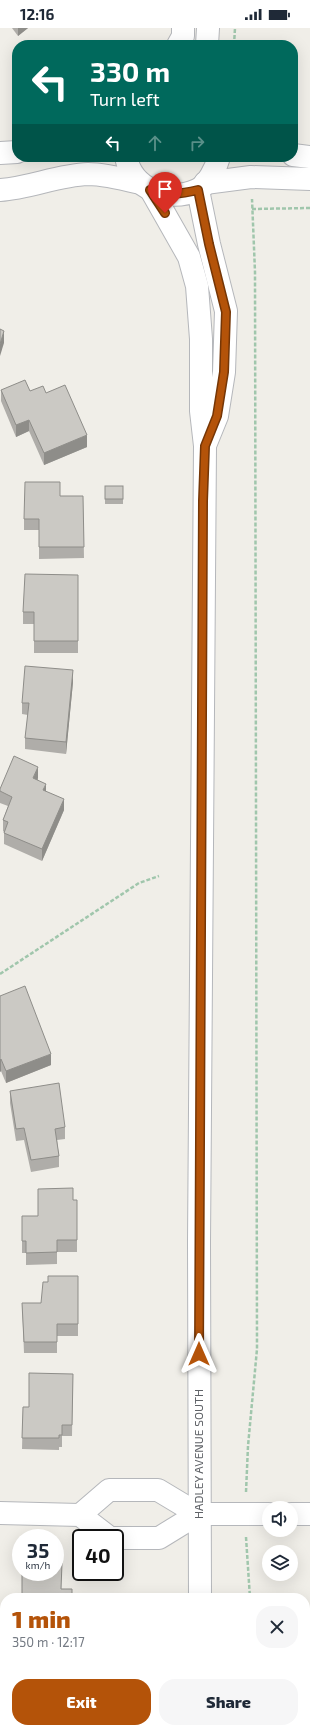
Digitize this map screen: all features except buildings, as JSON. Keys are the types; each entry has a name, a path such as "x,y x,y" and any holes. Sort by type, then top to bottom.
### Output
{"street":[{"path":"181,40 183,36 183,28"},
{"path":"208,28 208,40"},
{"path":"0,153 12,152"},
{"path":"298,156 310,157"},
{"name":"HADLEY AVENUE SOUTH","path":"128,162 133,174 146,186 189,257 197,286 201,339 201,411 205,446 198,1514 200,1593"},
{"path":"202,186 218,162"},
{"path":"0,190 17,188 53,179 89,174 146,186 161,194 173,195 202,186 251,178 310,179"},
{"name":"HADLEY AVENUE SOUTH","path":"202,186 209,244 226,312 224,372 217,416 205,446"},
{"path":"80,1515 109,1490 158,1490 198,1514 262,1514"},
{"path":"0,1513 80,1515 98,1529"},
{"path":"124,1538 160,1538 198,1514"},
{"path":"298,1514 310,1514"}],"path":[{"path":"234,40 235,28"},
{"path":"250,1593 244,1514 248,1446 257,1349 256,280 252,195"},
{"path":"252,208 310,208"},
{"path":"0,974 139,882 159,876"}],"route":[{"path":"165,213 150,190 161,194 173,195 198,190 209,244 226,312 227,339 224,372 217,416 205,446 203,501 199,1354"}]}
